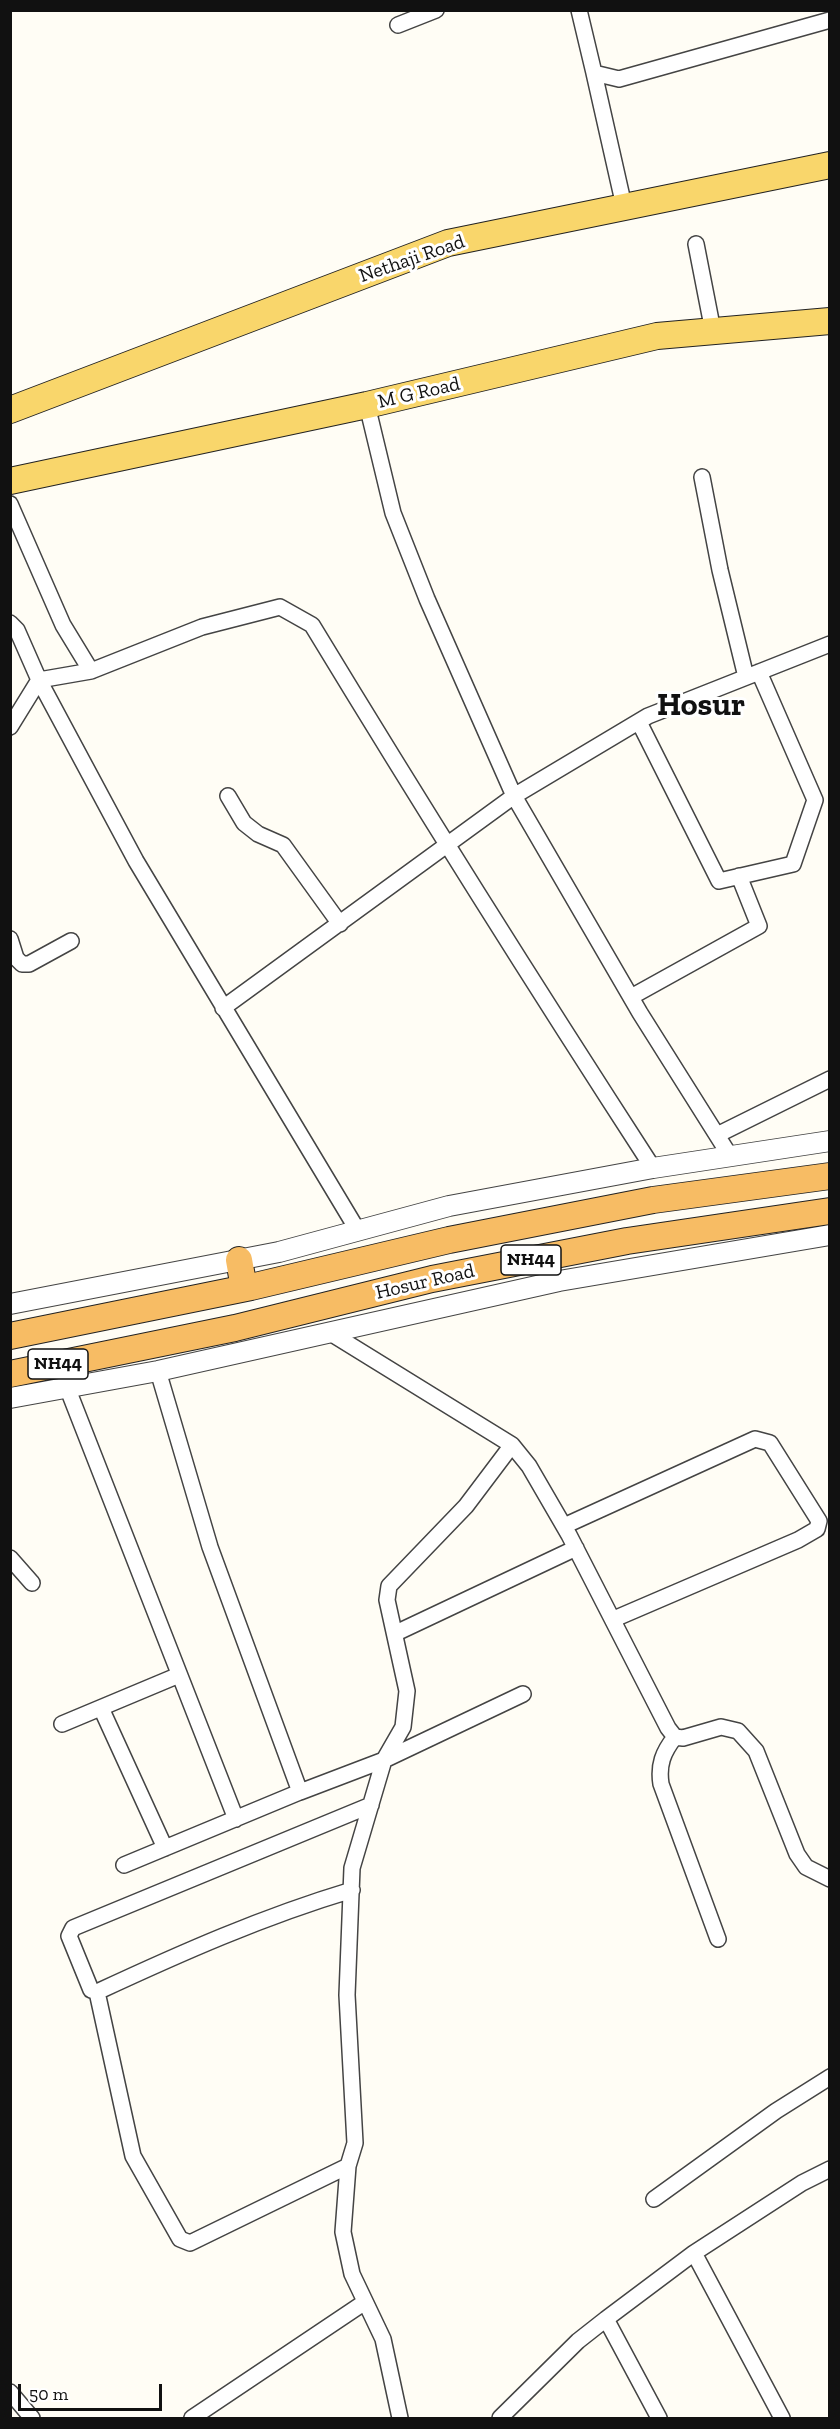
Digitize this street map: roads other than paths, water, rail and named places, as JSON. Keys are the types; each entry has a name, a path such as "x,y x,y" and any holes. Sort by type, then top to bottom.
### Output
{"highway":[{"name":"Hosur Road","path":"247,1287 449,1240 653,1200 830,1176"},
{"name":"Hosur Road","path":"235,1336 443,1277 627,1242 830,1211"},
{"path":"238,1260 247,1287"},
{"name":"NH44","path":"10,1336 247,1287"},
{"name":"NH44","path":"10,1374 235,1336"}],"main road":[{"name":"Nethaji Road","path":"10,410 448,243 830,165"},
{"name":"M G Road","path":"10,481 367,405 657,336 830,321"}],"street":[{"path":"398,25 436,10"},
{"path":"579,10 624,206"},
{"path":"594,73 619,79 830,20"},
{"path":"696,244 713,331"},
{"path":"367,405 393,513 427,599 514,796 631,997 730,1156"},
{"path":"639,722 719,881 793,864 815,800 752,675 720,570 702,477"},
{"path":"10,504 63,625 91,671"},
{"path":"10,728 39,680 91,671 202,627 280,607 312,625 446,846 473,882 572,1044 653,1168"},
{"path":"10,623 17,630 39,680 136,861 358,1231"},
{"path":"223,1008 514,796 639,722 830,644"},
{"path":"228,796 244,823 258,834 284,845 340,924"},
{"path":"631,997 759,926 739,876"},
{"path":"10,939 16,957 22,964 29,964 71,941"},
{"path":"717,1135 830,1079"},
{"path":"10,1304 238,1260 449,1206 653,1168 830,1141"},
{"path":"10,1398 158,1371 235,1336 329,1332 558,1281 830,1235"},
{"path":"329,1332 512,1445 529,1466 564,1526 675,1737"},
{"path":"158,1371 210,1547 263,1696 302,1791"},
{"path":"67,1388 236,1819"},
{"path":"564,1526 755,1439 770,1443 819,1521 817,1529 798,1540 614,1619"},
{"path":"400,2418 383,2339 352,2274 343,2232 348,2166 355,2143 347,1995 352,1868 384,1760 403,1727 407,1691 387,1600 389,1586 466,1506 512,1445"},
{"path":"396,1633 576,1548"},
{"path":"10,1558 32,1583"},
{"path":"62,1724 179,1675"},
{"path":"124,1865 302,1791 384,1760 524,1694"},
{"path":"101,1708 165,1848"},
{"path":"675,1737 683,1738 721,1727 738,1731 756,1751 797,1854 806,1867 830,1879"},
{"path":"675,1737 664,1752 659,1771 661,1784 718,1939"},
{"path":"352,1890 282,1911 146,1968 97,1992 91,1990 69,1936 73,1929 371,1805"},
{"path":"97,1992 133,2156 180,2239 190,2243 348,2166"},
{"path":"654,2199 776,2111 830,2077"},
{"path":"500,2418 578,2341 606,2319 694,2253 802,2183 830,2169"},
{"path":"694,2253 782,2418"},
{"path":"192,2418 365,2302"},
{"path":"606,2319 658,2418"},
{"path":"10,2392 32,2418"}],"district":[{"name":"Hosur","path":"701,706"}]}
